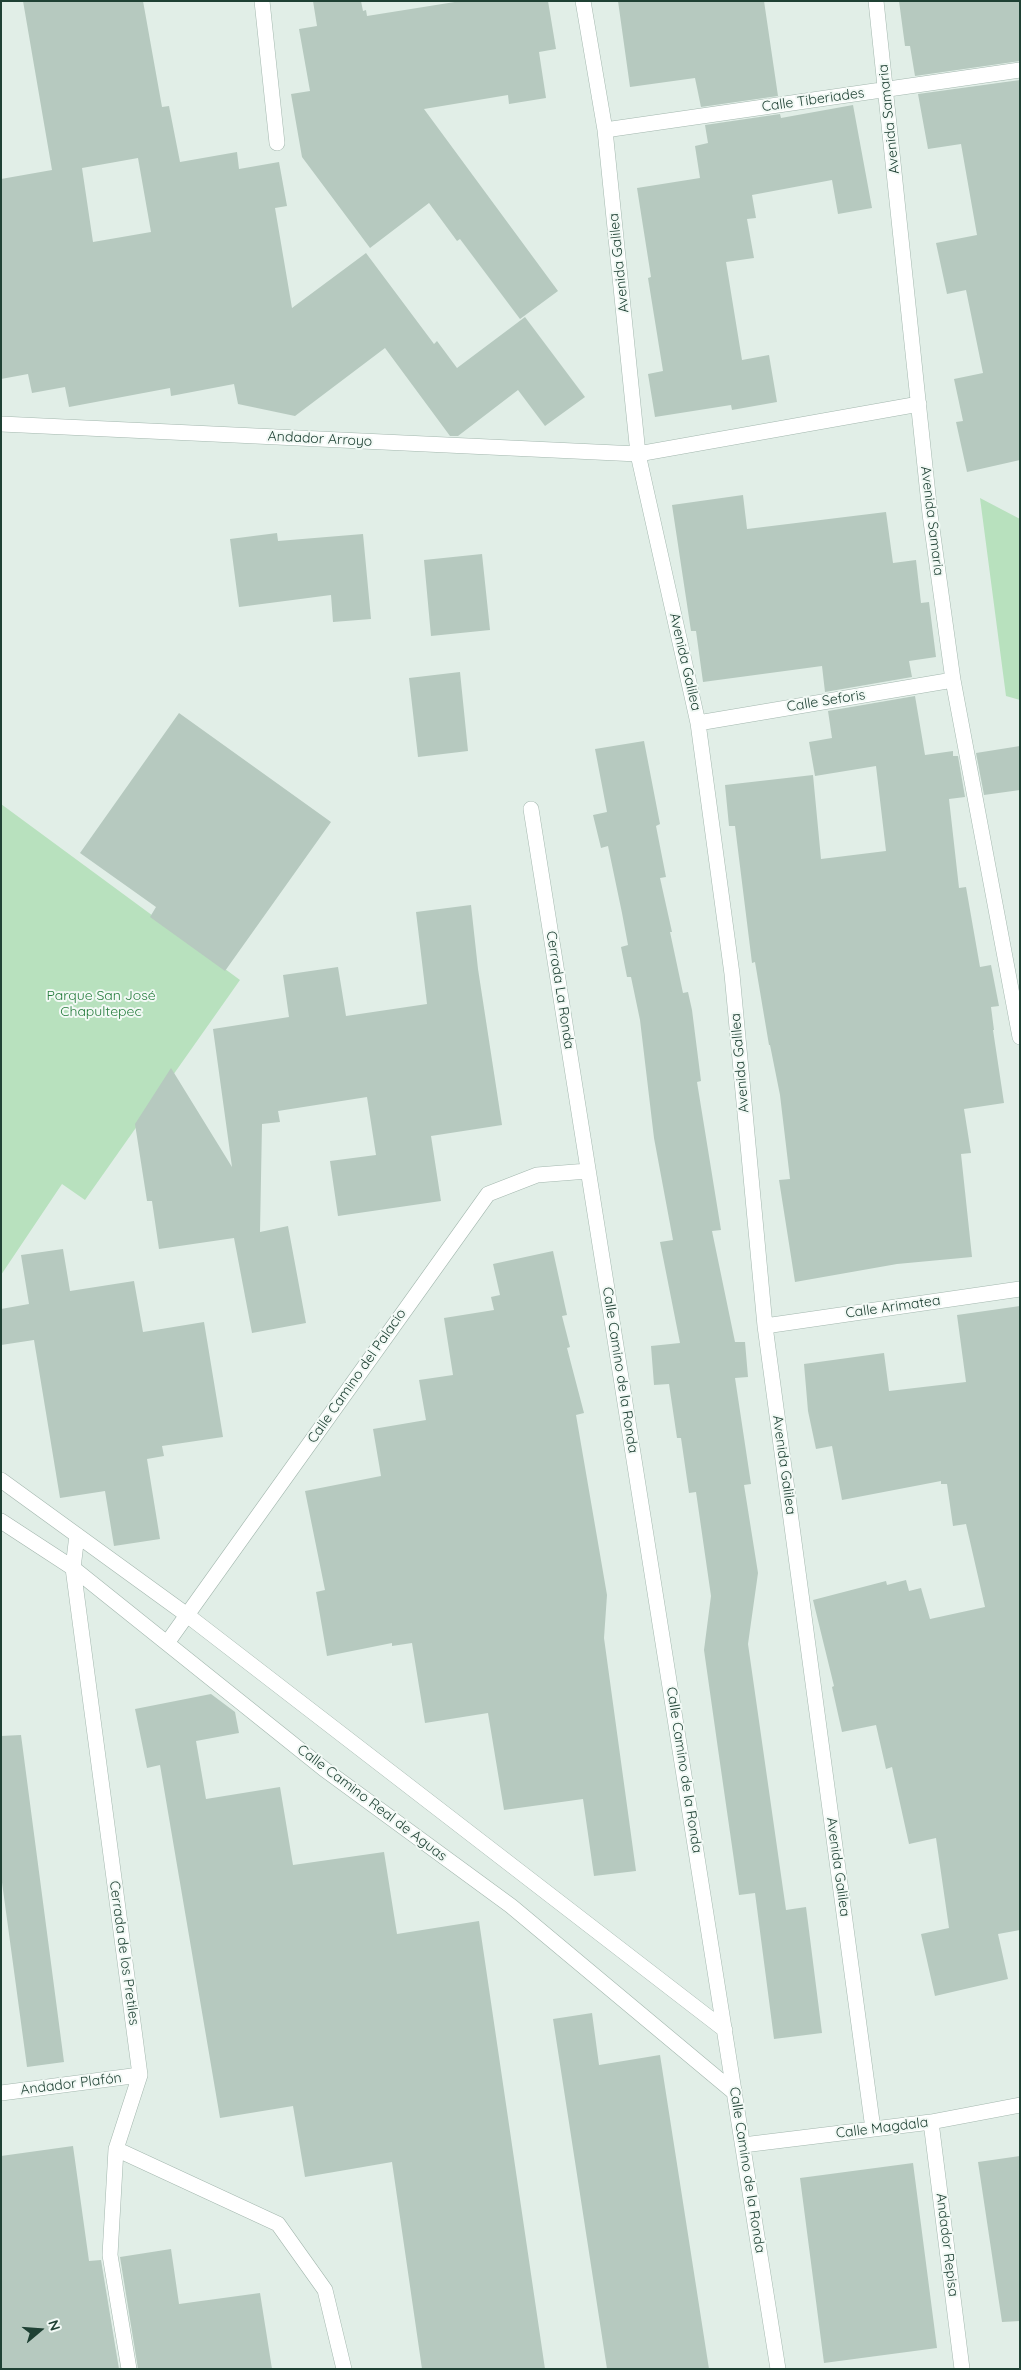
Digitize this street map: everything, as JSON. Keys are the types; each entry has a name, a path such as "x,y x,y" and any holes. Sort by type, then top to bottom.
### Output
{"street":[{"path":"262,1 277,143"},
{"name":"Avenida Galilea","path":"584,1 605,130 638,454 698,723 732,974 765,1326 873,2129"},
{"name":"Avenida Samaria","path":"876,1 930,514 953,680 1020,1037"},
{"name":"Calle Tiberiades","path":"605,130 1020,70"},
{"name":"Andador Arroyo","path":"1,424 638,454 919,404"},
{"name":"Calle Seforis","path":"698,723 953,680"},
{"name":"Cerrada La Ronda","path":"531,809 588,1171"},
{"name":"Calle Camino del Palacio","path":"167,1643 488,1194 537,1175 588,1171"},
{"name":"Calle Camino de la Ronda","path":"588,1171 778,2369"},
{"name":"Calle Arimatea","path":"765,1326 1020,1289"},
{"path":"1,1480 187,1615 725,2030"},
{"name":"Calle Camino Real de Aguas","path":"1,1521 72,1568 324,1769 511,1906 735,2093"},
{"name":"Cerrada de los Pretiles","path":"77,1535 72,1568 140,2075 116,2149 110,2255 129,2369"},
{"name":"Andador Plafón","path":"1,2093 140,2075"},
{"name":"Calle Magdala","path":"743,2145 931,2122 1020,2105"},
{"name":"Andador Repisa","path":"931,2122 962,2369"},
{"path":"116,2149 278,2224 325,2290 344,2369"}],"green space":[{"path":"980,498 1020,519 1020,700 1006,696"},
{"name":"Parque San José Chapultepec","path":"1,804 240,980 85,1200 62,1184 1,1275"}],"building":[{"path":"23,1 143,1 162,107 169,106 180,162 237,152 239,169 279,162 287,206 275,208 292,308 366,253 434,344 437,341 457,368 525,317 585,397 545,426 518,390 458,436 450,436 385,348 295,416 238,404 234,384 171,396 170,388 69,407 65,387 32,393 28,374 1,379 1,179 52,170","holes":["138,158 151,232 93,242 82,168"]},
{"path":"313,1 361,1 363,11 366,10 367,16 461,1 548,1 556,49 539,52 546,98 509,104 508,95 424,109 558,291 520,319 460,239 457,241 429,203 370,248 302,157 291,94 310,91 299,29 317,26"},
{"path":"618,1 764,1 778,96 701,107 695,78 630,87"},
{"path":"899,1 1020,1 1020,61 915,76 910,46 905,46"},
{"path":"1020,80 1020,460 967,472 956,422 963,421 954,379 983,373 966,290 947,294 936,243 977,235 961,144 928,149 918,94"},
{"path":"853,105 872,208 838,214 832,180 752,195 756,218 747,219 754,258 726,262 742,360 769,355 777,402 732,410 731,405 655,417 648,374 663,371 648,278 651,277 637,188 700,178 695,146 708,143 705,125 780,114 781,118"},
{"path":"743,495 747,529 886,512 893,563 916,560 921,603 929,602 936,657 909,661 912,677 825,692 822,666 703,682 696,631 691,631 672,505"},
{"path":"277,533 278,541 363,534 371,619 333,622 331,595 239,607 230,539"},
{"path":"482,554 490,630 431,636 424,560"},
{"path":"460,672 468,751 418,757 409,678"},
{"path":"915,696 925,755 953,751 953,756 958,756 965,797 949,799 959,888 966,887 980,967 991,965 999,1006 991,1007 1004,1103 964,1109 971,1153 961,1154 972,1257 897,1264 795,1282 779,1180 790,1179 780,1095 769,1045 755,962 752,963 735,826 729,826 725,785 813,775 821,859 886,851 876,766 815,776 809,742 832,738 828,711"},
{"path":"179,713 331,822 225,971 150,917 156,907 80,853"},
{"path":"644,741 660,824 656,826 666,877 660,878 683,993 688,992 692,1010 701,1081 697,1082 721,1230 712,1231 735,1342 745,1342 748,1377 735,1378 751,1484 744,1485 758,1573 748,1644 786,1910 806,1907 822,2033 774,2039 755,1893 739,1895 718,1749 704,1650 711,1596 696,1492 689,1493 681,1438 677,1438 669,1384 654,1385 651,1346 680,1343 660,1242 673,1240 654,1138 640,1020 631,977 627,977 621,947 628,945 622,913 608,846 601,848 593,815 607,812 595,749"},
{"path":"1020,746 1020,790 984,795 976,753"},
{"path":"471,905 478,969 502,1125 431,1136 441,1201 338,1216 330,1161 376,1155 367,1097 278,1111 280,1122 262,1124 260,1232 288,1226 306,1323 252,1333 234,1238 159,1249 152,1201 147,1201 135,1124 171,1068 232,1167 213,1029 289,1017 283,975 338,967 346,1016 427,1004 416,912"},
{"path":"63,1249 70,1291 134,1281 143,1332 204,1322 223,1437 162,1446 164,1456 147,1459 160,1539 114,1546 105,1491 60,1498 34,1340 1,1345 1,1309 29,1304 21,1255"},
{"path":"553,1251 567,1315 562,1316 570,1347 567,1348 584,1413 576,1415 607,1595 604,1638 636,1871 594,1876 583,1799 504,1810 488,1713 425,1723 412,1643 392,1646 392,1643 327,1656 316,1592 325,1590 305,1491 381,1476 373,1429 426,1420 419,1380 453,1375 444,1318 494,1310 491,1297 500,1295 493,1264"},
{"path":"1020,1306 1020,1930 998,1934 1008,1979 935,1996 921,1934 949,1928 936,1838 909,1844 892,1767 886,1769 876,1725 842,1732 832,1687 834,1686 813,1600 886,1581 887,1585 906,1580 909,1591 921,1588 930,1619 985,1607 966,1524 953,1526 947,1484 941,1484 941,1481 842,1500 832,1446 816,1449 808,1411 804,1364 884,1353 889,1391 966,1382 957,1315"},
{"path":"211,1694 235,1712 239,1733 196,1741 206,1799 280,1787 293,1865 384,1852 397,1934 479,1921 545,2369 422,2369 392,2162 305,2177 293,2106 220,2118 160,1765 147,1768 135,1709"},
{"path":"21,1735 64,2062 27,2067 1,1875 1,1736"},
{"path":"592,2013 599,2065 660,2055 709,2369 607,2369 553,2019"},
{"path":"73,2146 89,2261 101,2260 119,2369 1,2369 1,2156"},
{"path":"1020,2156 1020,2321 1002,2322 978,2162"},
{"path":"913,2163 937,2348 824,2363 800,2178"},
{"path":"171,2249 179,2304 260,2293 272,2369 138,2369 120,2257"}]}
